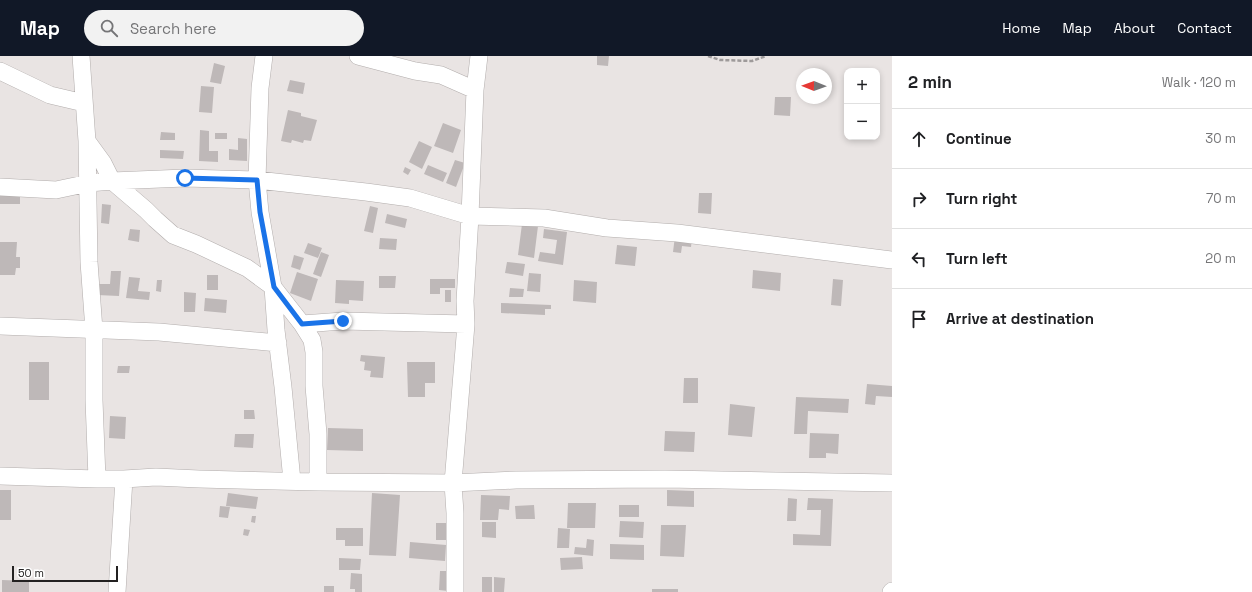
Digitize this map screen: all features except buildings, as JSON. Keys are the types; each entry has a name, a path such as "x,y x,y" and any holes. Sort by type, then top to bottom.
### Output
{"street":[{"path":"81,56 89,183 89,262 94,330 94,400 97,479"},
{"path":"264,56 260,88 257,180 260,212 274,287 292,481"},
{"path":"358,56 415,72 441,76 475,90"},
{"path":"455,592 455,513 453,483 466,324 465,301 475,90 479,56"},
{"path":"0,71 50,95 84,103"},
{"path":"87,141 103,163 112,181 146,210 173,236 196,244 247,268 274,287 302,324 312,340 314,352 313,366 318,434 318,482"},
{"path":"0,187 56,190 89,183 112,181 185,178 257,180 410,198 470,216 544,218 607,228 685,233 892,260"},
{"path":"302,324 343,321 466,324"},
{"path":"0,326 159,332 278,343"},
{"path":"0,476 97,479 156,477 318,482 453,483 516,480 665,479 892,483"},
{"path":"117,592 124,479"}],"path":[{"path":"708,56 720,60 752,61 766,56"}],"route":[{"path":"185,178 243,181 257,180 260,212 274,287 292,313 302,324 343,321"}]}
